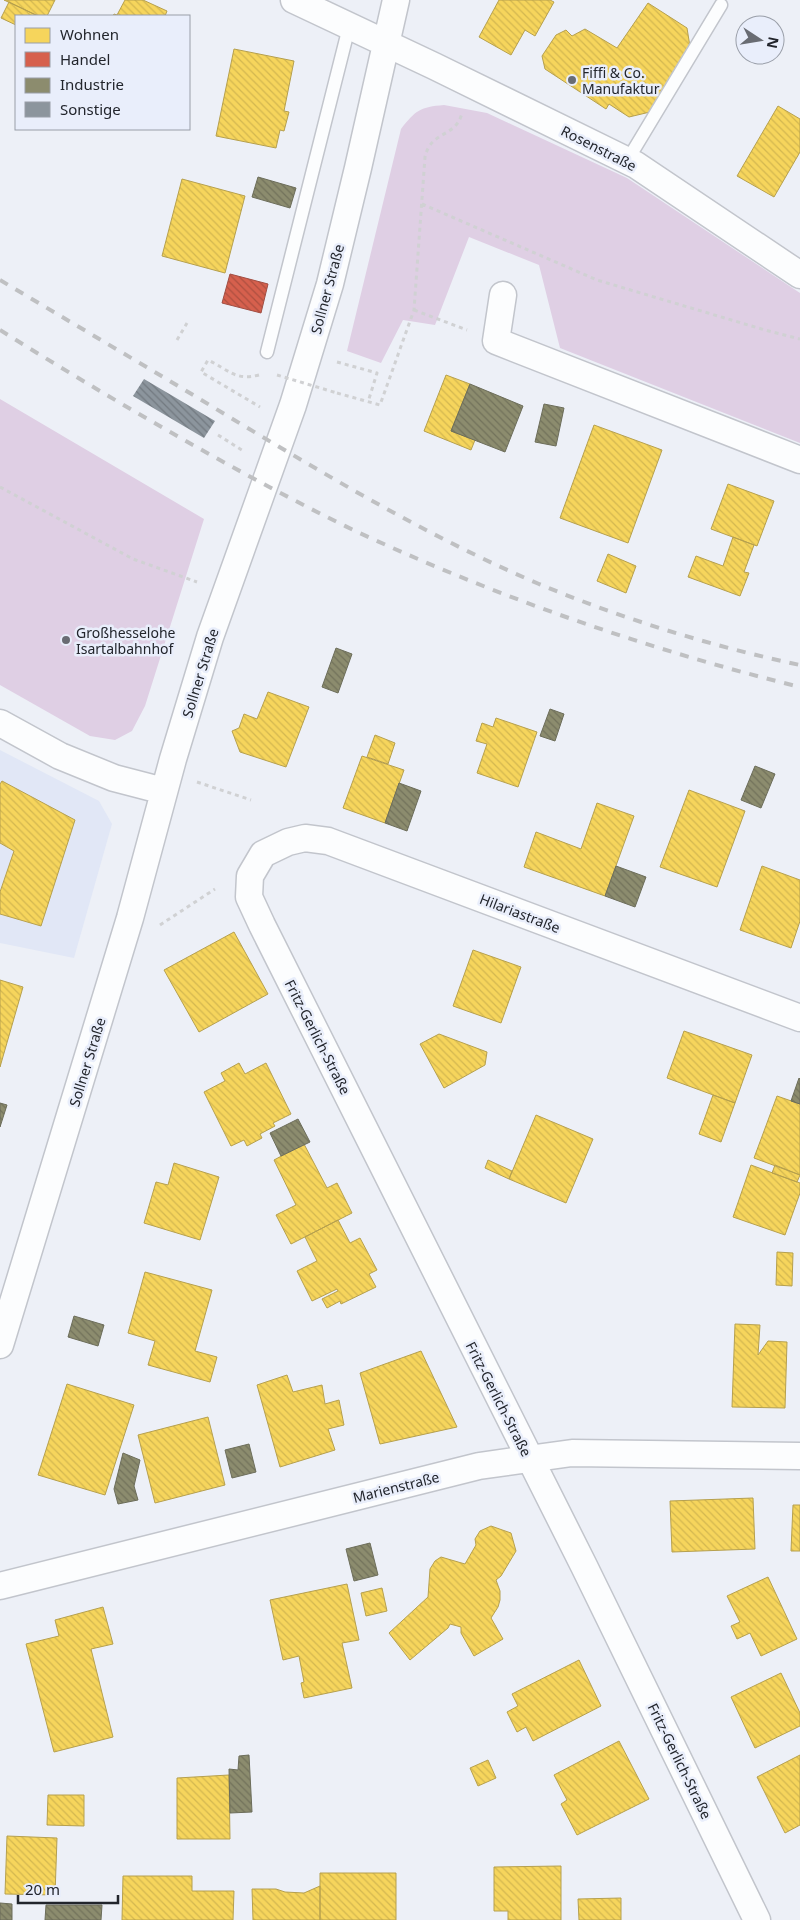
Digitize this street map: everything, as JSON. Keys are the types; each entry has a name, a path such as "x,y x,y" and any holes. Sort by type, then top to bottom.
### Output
{"street":[{"name":"Rosenstraße","path":"294,0 627,160 800,275"},
{"name":"Sollner Straße","path":"0,1345 130,918 164,791 210,637 293,405 330,284 396,0"},
{"path":"503,295 496,341 800,460"},
{"path":"0,723 60,756 114,778 164,791"},
{"name":"Hilariastraße","path":"250,876 263,854 288,842 304,838 328,841 800,1018"},
{"name":"Fritz-Gerlich-Straße","path":"250,876 249,897 262,925 637,1673 757,1920"},
{"name":"Marienstraße","path":"0,1586 480,1466 572,1453 800,1456"}],"lane":[{"path":"627,160 722,4"},
{"path":"267,352 349,27"}],"path":[{"path":"276,375 380,405 414,310 427,147 434,140 452,130 459,122 462,113 461,106"},
{"path":"422,204 597,280 800,339"},
{"path":"414,310 496,341"},
{"path":"177,340 187,323"},
{"path":"250,402 201,372 208,360 233,374 246,378 263,374"},
{"path":"346,364 377,373 368,402"},
{"path":"218,435 245,452"},
{"path":"0,487 133,559 198,582"},
{"path":"204,783 251,800"},
{"path":"159,925 215,889"}],"shaded area":[{"path":"444,105 487,113 627,178 800,293 800,443 560,348 539,265 469,237 435,325 403,320 381,363 347,351 401,129 415,114 424,108"},
{"path":"0,399 204,519 145,706 132,731 115,740 90,736 0,685"},
{"path":"0,750 99,801 112,824 74,958 0,943"}],"building: Wohnen":[{"path":"4,0 55,0 48,15 36,15"},
{"path":"125,0 143,0 167,11 165,15 117,15"},
{"path":"499,0 550,0 554,2 535,36 525,30 511,55 479,37"},
{"path":"9,2 36,15 15,15 15,25 1,18"},
{"path":"648,3 687,28 691,53 650,112 629,117 609,104 606,109 545,69 542,56 556,35 566,30 572,36 585,29 617,48"},
{"path":"234,49 294,61 284,111 289,112 284,131 280,130 276,148 216,136"},
{"path":"778,106 800,119 800,152 774,197 737,176"},
{"path":"182,179 245,196 225,273 162,256"},
{"path":"446,375 470,384 451,431 475,440 471,450 424,431"},
{"path":"594,425 662,450 628,543 560,518"},
{"path":"728,484 774,501 757,546 711,529"},
{"path":"733,537 754,545 744,572 749,573 740,596 688,577 696,556 723,566"},
{"path":"608,554 636,566 626,593 597,581"},
{"path":"268,692 309,707 286,767 240,752 232,731 239,728 244,714 257,719"},
{"path":"496,718 537,732 518,787 477,773 487,744 476,741 482,723 493,727"},
{"path":"375,735 395,743 388,764 367,757"},
{"path":"362,756 404,770 385,823 343,808"},
{"path":"2,781 75,820 41,926 0,914 0,892 14,851 0,843 0,784"},
{"path":"689,790 745,811 717,887 660,867"},
{"path":"597,803 634,816 605,896 524,867 536,832 581,849"},
{"path":"762,866 800,880 800,921 791,948 740,930"},
{"path":"234,932 268,994 199,1032 164,970"},
{"path":"473,950 521,967 501,1023 453,1006"},
{"path":"0,980 23,987 0,1067"},
{"path":"684,1031 752,1055 735,1103 667,1078"},
{"path":"439,1034 487,1052 485,1065 444,1088 420,1044"},
{"path":"239,1063 245,1074 266,1063 291,1114 273,1123 275,1126 260,1134 262,1138 247,1146 244,1140 231,1146 204,1092 225,1081 221,1073"},
{"path":"713,1095 735,1103 721,1142 699,1134"},
{"path":"777,1096 800,1104 800,1175 754,1158"},
{"path":"536,1115 593,1139 566,1203 509,1179"},
{"path":"304,1144 327,1188 337,1183 352,1213 291,1244 276,1215 296,1205 274,1160"},
{"path":"488,1160 512,1171 509,1179 485,1168"},
{"path":"174,1163 219,1177 200,1240 144,1223 156,1182 168,1185"},
{"path":"751,1165 800,1183 800,1193 785,1235 733,1217"},
{"path":"775,1165 800,1175 797,1182 772,1173"},
{"path":"338,1220 350,1243 360,1238 377,1270 369,1274 376,1287 341,1304 340,1301 327,1308 322,1299 338,1291 337,1289 312,1301 297,1271 317,1261 305,1237"},
{"path":"777,1252 793,1253 792,1286 776,1285"},
{"path":"145,1272 212,1290 195,1351 217,1357 210,1382 148,1365 155,1341 128,1333"},
{"path":"735,1324 760,1325 758,1355 768,1341 787,1342 785,1408 732,1407"},
{"path":"421,1351 457,1427 380,1444 360,1373"},
{"path":"287,1375 293,1392 322,1385 325,1404 339,1400 344,1425 328,1429 335,1450 280,1467 257,1385"},
{"path":"67,1384 134,1405 105,1495 38,1475"},
{"path":"208,1417 225,1485 155,1503 138,1435"},
{"path":"753,1498 755,1549 672,1552 670,1501"},
{"path":"793,1505 800,1505 800,1551 791,1551"},
{"path":"491,1526 511,1533 516,1551 501,1576 496,1580 500,1591 500,1600 491,1618 503,1639 474,1656 461,1633 461,1627 450,1624 448,1628 410,1660 389,1633 428,1597 430,1569 435,1561 441,1557 465,1564 476,1545 475,1539 480,1531"},
{"path":"768,1577 797,1639 761,1656 750,1633 737,1639 731,1626 740,1622 727,1596"},
{"path":"347,1584 359,1640 342,1643 352,1688 304,1698 301,1683 304,1682 299,1656 283,1660 270,1600"},
{"path":"382,1588 387,1611 366,1616 361,1593"},
{"path":"103,1607 113,1644 91,1649 113,1737 54,1752 26,1644 59,1636 55,1620"},
{"path":"579,1660 601,1706 533,1741 526,1727 517,1732 507,1712 518,1706 512,1694"},
{"path":"781,1673 800,1713 800,1726 755,1748 731,1697"},
{"path":"619,1741 649,1799 577,1835 561,1804 567,1800 554,1775"},
{"path":"800,1755 800,1825 785,1833 757,1777"},
{"path":"488,1760 496,1778 478,1786 470,1768"},
{"path":"229,1775 230,1839 177,1839 177,1778"},
{"path":"48,1795 84,1795 84,1826 47,1825"},
{"path":"7,1836 57,1838 55,1895 5,1894"},
{"path":"561,1866 561,1920 508,1920 508,1911 494,1911 494,1867"},
{"path":"320,1873 396,1873 396,1920 320,1920"},
{"path":"123,1876 192,1876 192,1891 234,1891 233,1920 122,1920"},
{"path":"320,1886 320,1920 253,1920 252,1889 276,1889 285,1892 304,1893"},
{"path":"621,1898 621,1920 579,1920 578,1899"}],"building: Handel":[{"path":"230,274 268,284 261,313 222,303"}],"building: Industrie":[{"path":"258,177 296,188 290,208 252,197"},
{"path":"470,384 523,406 505,452 451,431"},
{"path":"544,404 564,408 556,446 535,442"},
{"path":"336,648 352,654 338,693 322,687"},
{"path":"550,709 564,714 555,741 540,736"},
{"path":"755,766 775,774 761,808 741,800"},
{"path":"399,783 421,791 407,831 385,823"},
{"path":"616,866 646,877 635,907 605,896"},
{"path":"800,1079 800,1104 791,1101"},
{"path":"0,1103 7,1105 0,1127"},
{"path":"298,1119 310,1142 281,1156 270,1133"},
{"path":"74,1316 104,1325 98,1346 68,1337"},
{"path":"249,1444 256,1472 232,1478 225,1450"},
{"path":"123,1453 140,1460 134,1486 138,1500 118,1504 114,1489"},
{"path":"370,1543 378,1575 354,1581 346,1549"},
{"path":"249,1755 252,1812 230,1813 229,1769 238,1770 239,1756"},
{"path":"0,1903 12,1904 12,1920 0,1920"},
{"path":"46,1905 102,1905 101,1920 45,1920"}],"building: Sonstige":[{"path":"144,379 215,421 204,438 133,396"}],"railway":[{"path":"0,280 344,485 459,547 539,584 603,609 700,640 800,665"},
{"path":"0,330 128,408 227,464 322,515 386,545 487,588 642,643 800,687"}],"place":[{"name":"Fiffi & Co. Manufaktur","path":"572,80"},
{"name":"Großhesselohe Isartalbahnhof","path":"66,640"}]}
